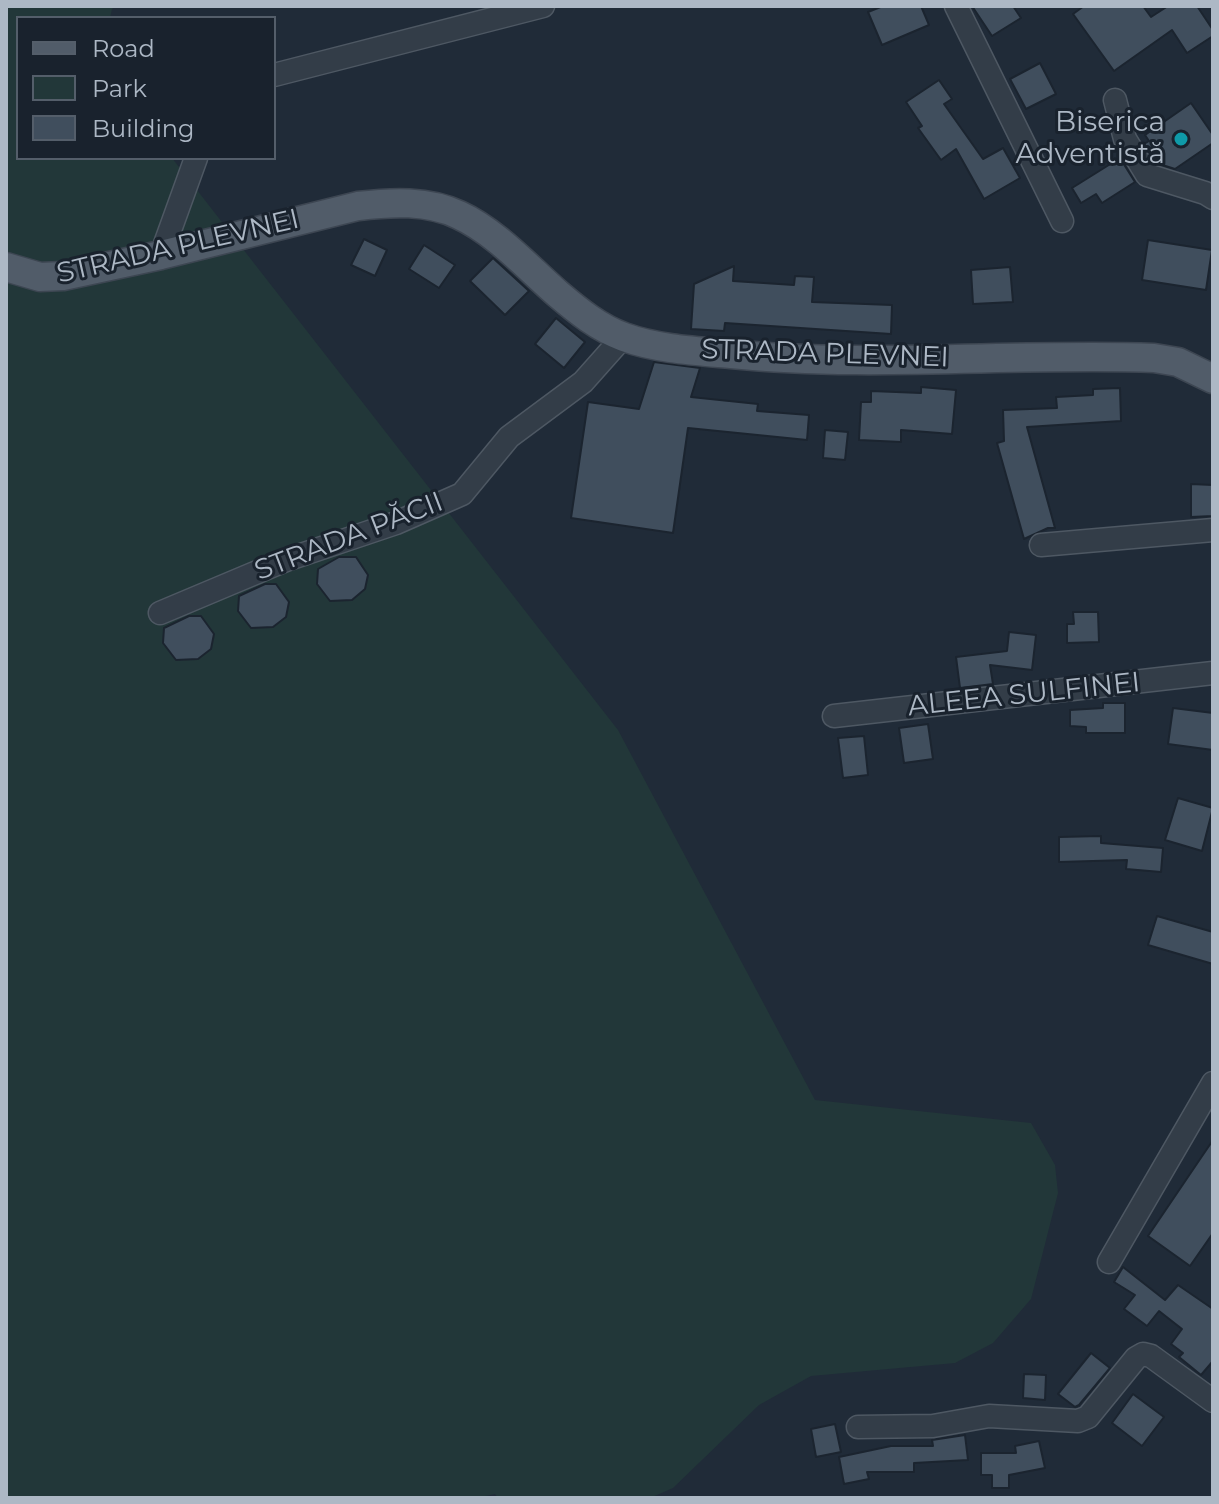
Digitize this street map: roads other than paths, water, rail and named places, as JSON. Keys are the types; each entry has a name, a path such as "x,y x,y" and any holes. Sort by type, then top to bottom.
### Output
{"main road":[{"name":"STRADA PLEVNEI","path":"6,267 40,277 63,276 358,206 389,202 425,205 459,215 487,233 578,311 623,337 686,350 792,359 1154,358 1178,362 1213,379"}],"street":[{"path":"276,74 543,6"},
{"path":"956,6 1062,221"},
{"path":"1115,100 1125,139 1147,175 1213,198"},
{"path":"161,255 195,160"},
{"name":"STRADA PĂCII","path":"160,613 286,560 396,523 462,494 509,437 583,382 623,337"},
{"path":"1041,545 1213,530"},
{"name":"ALEEA SULFINEI","path":"834,716 1213,673"},
{"path":"1109,1262 1213,1083"},
{"path":"858,1427 933,1426 989,1416 1078,1421 1088,1417 1136,1358 1143,1354 1151,1356 1213,1401"}],"place":[{"name":"Biserica Adventistă","path":"1181,139"}]}
